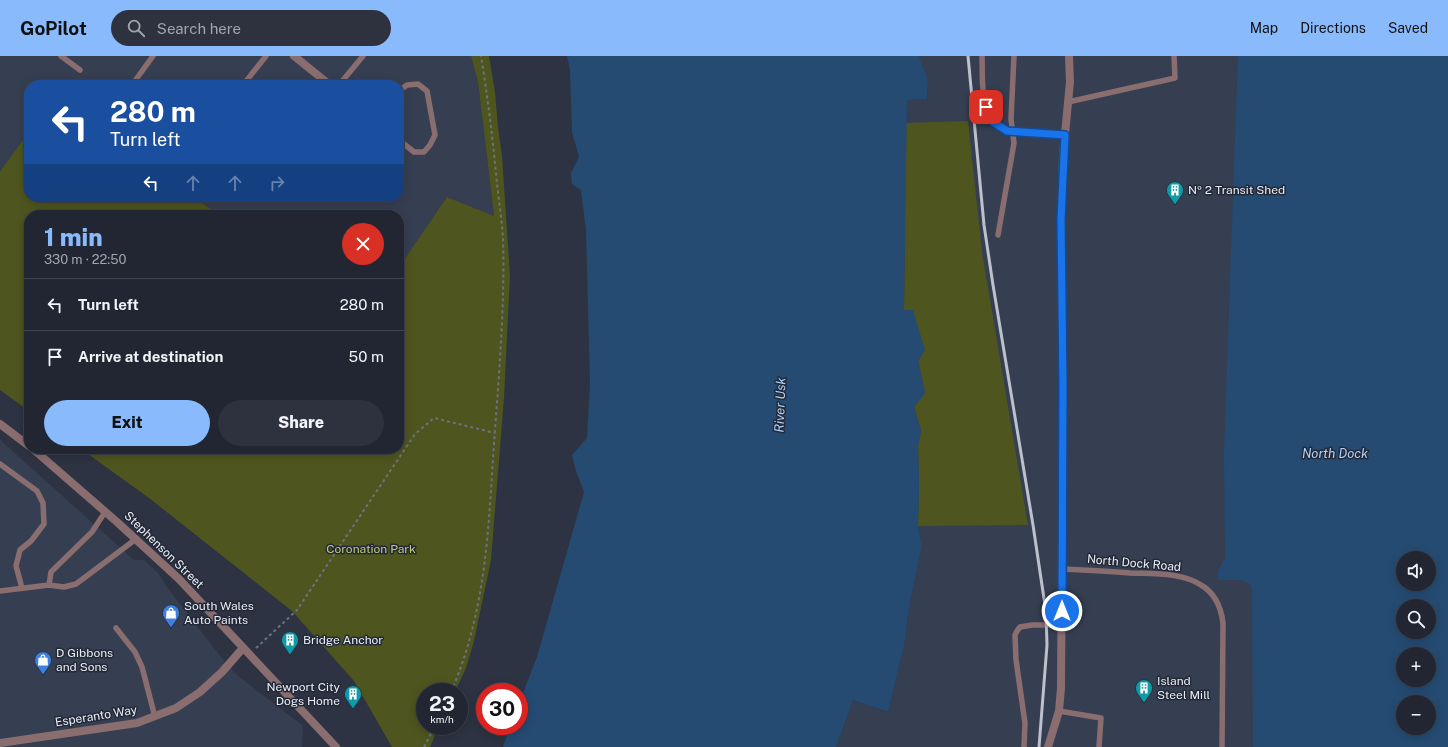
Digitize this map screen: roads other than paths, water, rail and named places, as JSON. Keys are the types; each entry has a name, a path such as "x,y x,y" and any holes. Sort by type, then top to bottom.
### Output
{"street":[{"path":"296,57 322,80"},
{"path":"1048,747 1059,711 1061,688 1063,385 1061,220 1065,135 1071,58"},
{"path":"0,424 24,442"},
{"name":"Stephenson Street","path":"39,454 136,539 179,579 336,747"},
{"name":"Esperanto Way","path":"0,743 137,723 176,708 200,692 222,672 243,648"}],"lane":[{"path":"61,56 80,70"},
{"path":"135,80 152,56"},
{"path":"247,80 266,56"},
{"path":"343,80 363,56"},
{"path":"982,56 986,107 988,115 993,122 1007,131 1065,135"},
{"path":"998,235 1014,143 1011,119 1014,56"},
{"path":"1068,102 1175,78 1174,56"},
{"path":"404,87 407,85 418,84 427,91 435,135 430,145 424,152 414,152 404,144"},
{"path":"0,464 36,491 43,503 44,524 31,541 20,550 16,566 22,588"},
{"path":"49,585 51,572 92,532 105,512"},
{"path":"0,592 49,585 64,587 76,584 136,539"},
{"name":"North Dock Road","path":"1062,569 1157,574 1178,577 1197,582 1212,594 1220,607 1223,623 1222,747"},
{"path":"1024,747 1025,723 1016,660 1015,635 1020,628 1032,625 1062,625"},
{"path":"116,628 135,652 142,667 155,716"},
{"path":"1059,711 1102,718 1099,747"}],"water":[{"name":"River Usk","path":"567,56 919,56 928,79 927,99 907,100 904,310 913,310 925,350 918,361 925,393 914,407 921,431 918,446 918,526 922,546 909,607 904,646 888,712 853,700 836,747 503,747 507,735 528,735 527,683 537,657 584,492 572,455 587,438 590,384 586,230 581,190 572,184 571,173 579,157 572,132 570,70"},
{"name":"North Dock","path":"1238,56 1448,56 1448,747 1253,747 1252,589 1250,584 1241,580 1218,580 1218,571 1225,558 1224,452"}],"railway":[{"path":"968,56 984,225 1046,612 1047,645 1039,747"}],"place":[{"name":"№ 2 Transit Shed","path":"1175,205"},
{"name":"South Wales Auto Paints","path":"171,628"},
{"name":"Bridge Anchor","path":"290,655"},
{"name":"D Gibbons and Sons","path":"43,675"},
{"name":"Island Steel Mill","path":"1144,703"},
{"name":"Newport City Dogs Home","path":"353,709"}],"park label":[{"name":"Coronation Park","path":"371,549"}]}
